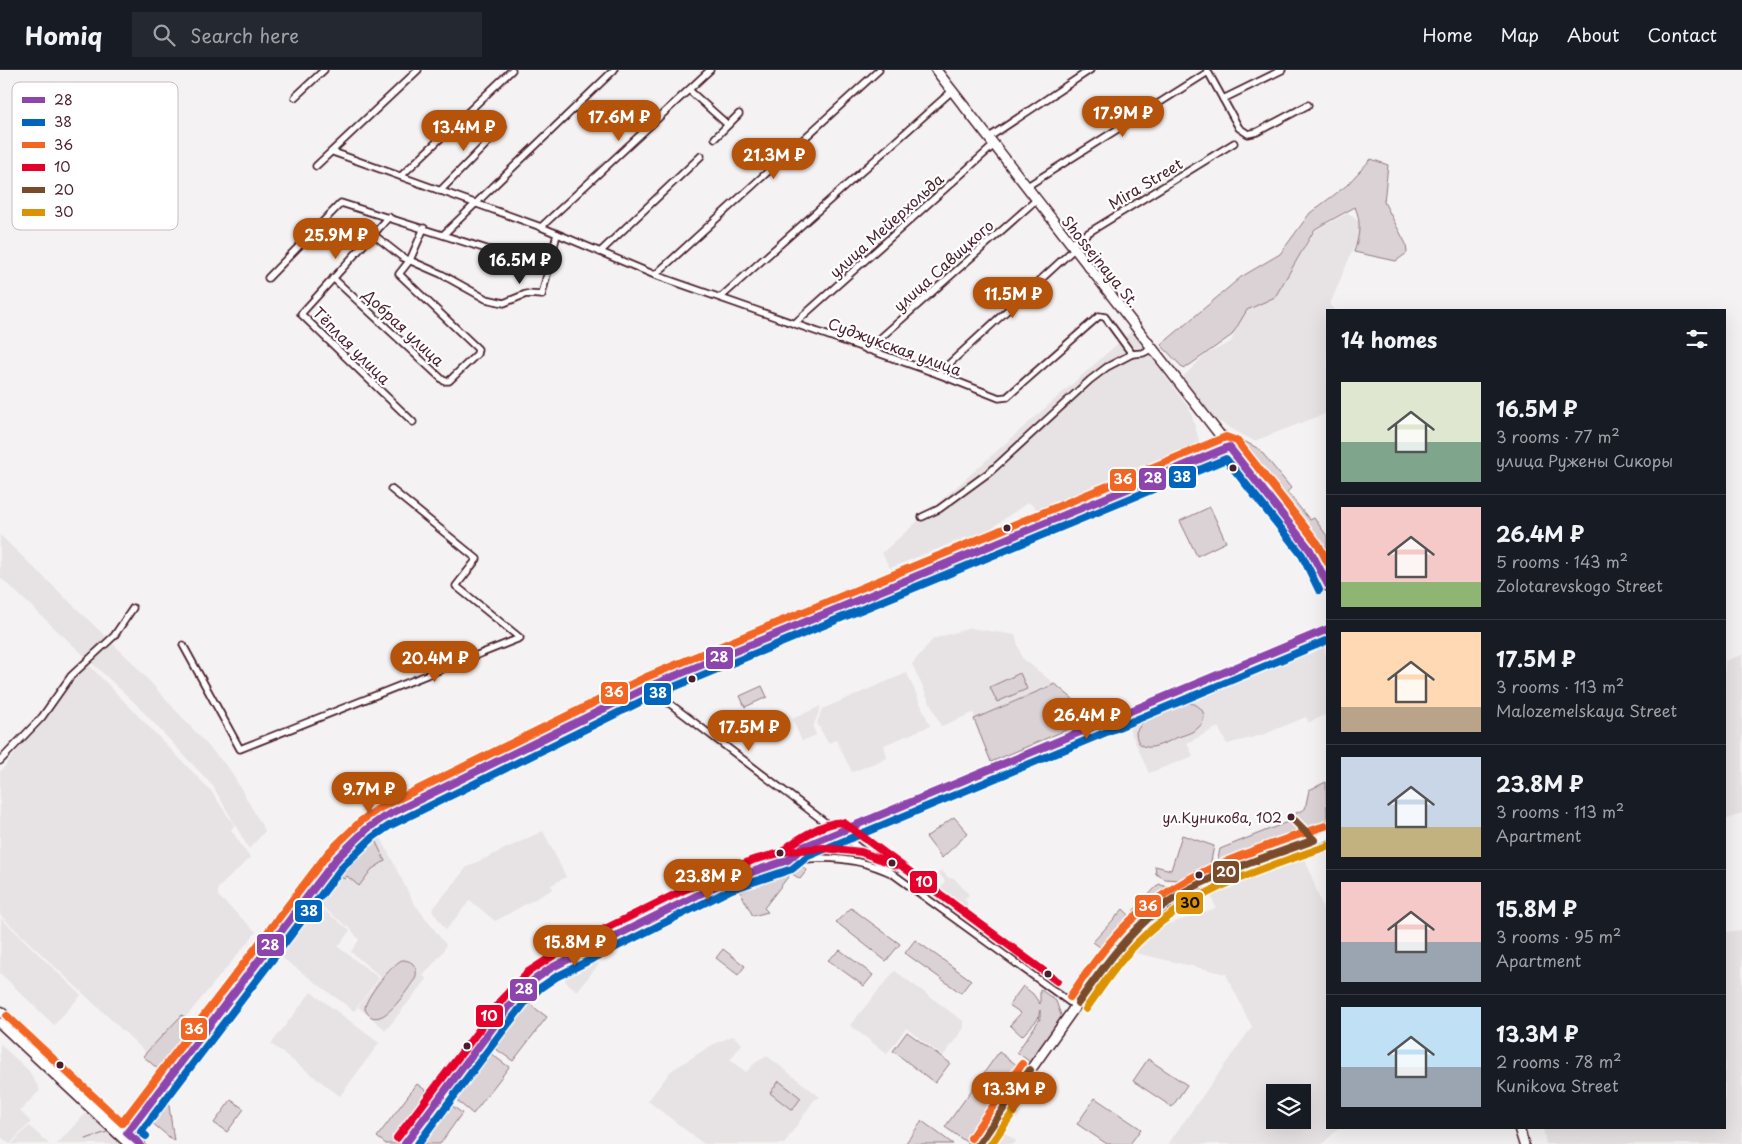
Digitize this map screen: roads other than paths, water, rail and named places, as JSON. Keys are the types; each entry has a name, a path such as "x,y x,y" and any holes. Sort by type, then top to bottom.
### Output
{"street":[{"path":"295,97 324,70"},
{"path":"316,166 418,70"},
{"path":"401,176 512,70"},
{"path":"444,234 475,202 614,70"},
{"path":"542,227 710,70"},
{"path":"655,275 879,70"},
{"path":"721,297 952,91 936,70"},
{"name":"улица Мейерхольда","path":"795,324 991,142 1090,70"},
{"path":"1223,99 1282,70"},
{"path":"1026,187 1207,71 1239,128 1248,134 1257,132 1308,105"},
{"path":"689,90 728,125"},
{"name":"Shossejnaya St.","path":"952,91 1310,550 1326,582"},
{"path":"715,138 739,114"},
{"path":"440,191 503,127"},
{"name":"Mira Street","path":"938,374 1072,246 1234,143"},
{"path":"333,152 542,227 600,252 701,156"},
{"name":"улица Савицкого","path":"867,350 1036,200"},
{"path":"268,278 341,203 550,269"},
{"name":"Тёплая улица","path":"389,217 301,314 413,422"},
{"path":"410,260 424,228"},
{"path":"374,235 396,254 486,299 504,303 526,294 542,295 550,269 557,234"},
{"name":"Суджукская улица","path":"600,252 655,275 938,374 999,398 1005,398 1102,315 1132,354"},
{"name":"Добрая улица","path":"334,278 446,382 477,354 478,350 400,275 400,270 410,260"},
{"path":"922,517 939,509 990,471 1090,380 1107,367 1132,354 1143,353 1152,348"},
{"path":"127,1138 337,858 367,829 384,817 648,687 1228,447"},
{"path":"183,645 240,749 520,638 456,586 477,559 391,489"},
{"path":"0,761 42,717 71,676 114,636 133,608"},
{"path":"788,860 803,847 1326,630"},
{"path":"648,687 853,841 893,874 1075,1006"},
{"path":"979,1144 1075,1006 1125,940 1140,924 1175,898 1218,877 1326,836"},
{"path":"853,841 861,852 862,862"},
{"path":"405,1144 493,1027 534,980 559,964 728,880 788,860 826,858 862,862 893,874"},
{"path":"0,1011 127,1138"},
{"path":"0,1023 127,1138 140,1144"},
{"path":"1519,1129 1524,1144"}],"waterway":[{"path":"86,1139 110,1131"}],"place":[{"name":"ул.Куникова, 102","path":"1291,817"}]}
